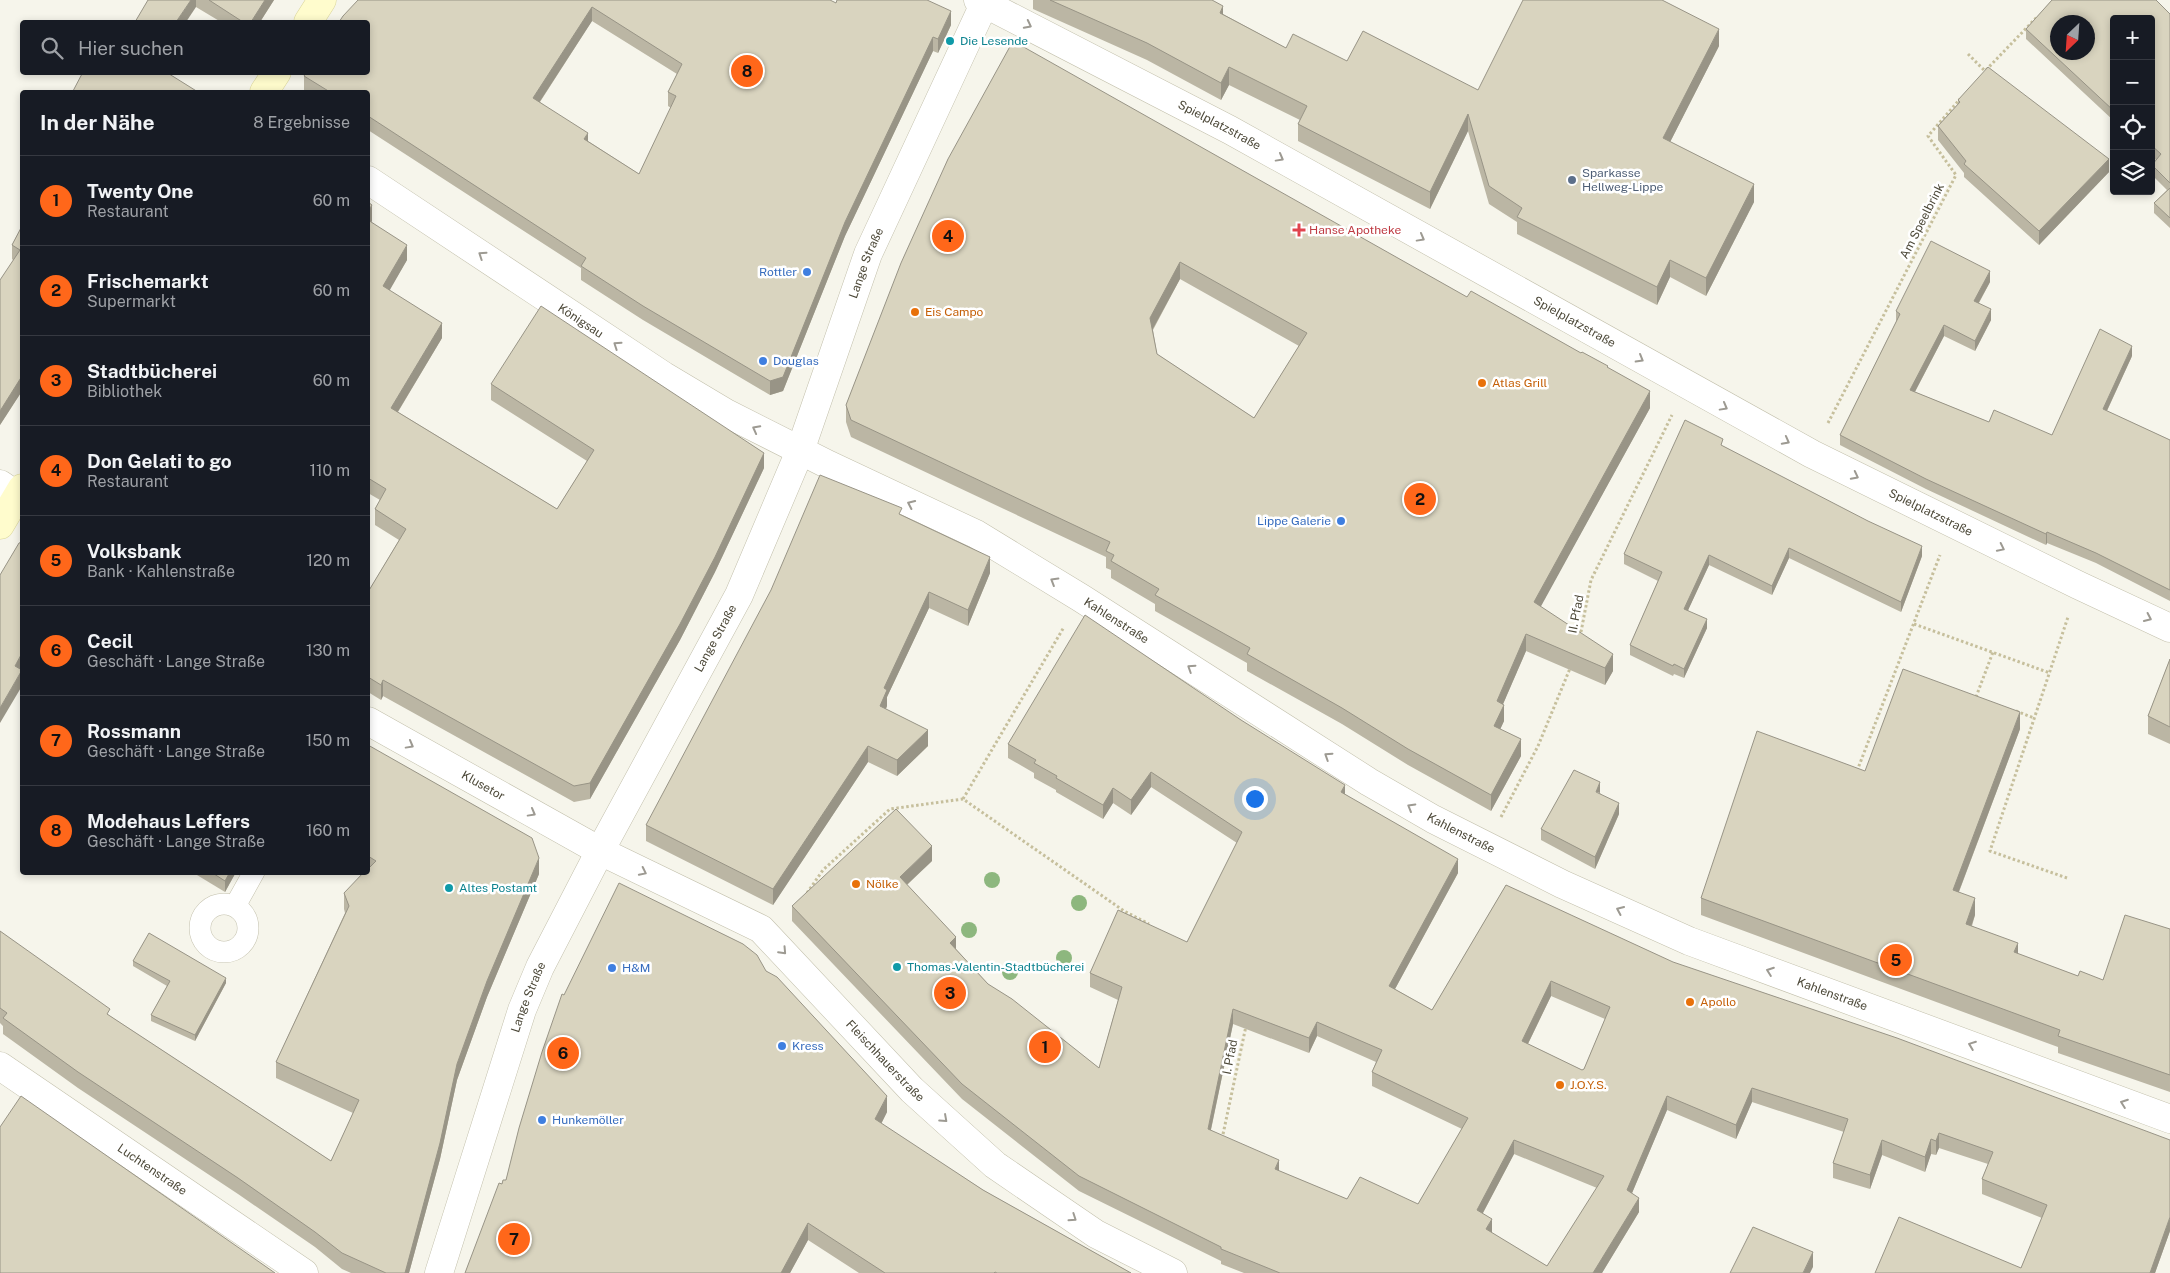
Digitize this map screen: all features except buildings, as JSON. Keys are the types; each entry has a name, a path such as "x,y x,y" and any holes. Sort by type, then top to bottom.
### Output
{"street":[{"path":"309,20 322,0"},
{"name":"Spielplatzstraße","path":"983,1 1230,130 1812,454 1952,524 2170,628"},
{"name":"Lange Straße","path":"439,1273 522,1010 540,967 600,851 739,595 800,451 868,254 983,1"},
{"path":"265,90 275,75"},
{"name":"Königsau","path":"370,181 664,376 726,413 800,451"},
{"name":"Kahlenstraße","path":"800,451 976,534 1081,598 1369,782 1433,820 1562,884 1689,941 2170,1119"},
{"path":"0,525 16,492"},
{"name":"Klusetor","path":"370,722 600,851"},
{"name":"Fleischhauerstraße","path":"600,851 761,929 912,1090 995,1166 1096,1234 1173,1273"},
{"name":"Luchtenstraße","path":"0,1066 304,1273"}],"lane":[{"path":"236,906 252,875"}],"path":[{"path":"1979,78 2038,15"},
{"path":"1968,54 1985,71"},
{"name":"Am Speelbrink","path":"1812,454 1956,175 1928,136 1966,92"},
{"name":"II. Pfad","path":"1579,643 1591,580 1687,386"},
{"path":"1857,771 1952,524"},
{"path":"2066,878 1990,851 2078,585"},
{"path":"963,799 1081,598"},
{"path":"1914,624 2050,674"},
{"path":"1976,697 1993,652"},
{"path":"1485,846 1538,746 1574,659"},
{"path":"1897,668 1906,671"},
{"path":"1967,694 1984,700"},
{"path":"2010,709 2034,718"},
{"path":"806,894 823,870 890,809 963,799 1124,911 1150,925"},
{"name":"I. Pfad","path":"1222,1142 1244,1030 1248,1021"}],"place":[{"name":"Die Lesende","path":"950,41"},
{"name":"Modehaus Leffers","path":"747,71"},
{"name":"Sparkasse Hellweg-Lippe","path":"1572,180"},
{"name":"Hanse Apotheke","path":"1299,230"},
{"name":"Don Gelati to go","path":"948,236"},
{"name":"Rottler","path":"807,272"},
{"name":"Eis Campo","path":"915,312"},
{"name":"Douglas","path":"763,361"},
{"name":"Atlas Grill","path":"1482,383"},
{"name":"Frischemarkt","path":"1420,499"},
{"name":"Lippe Galerie","path":"1341,521"},
{"name":"Nölke","path":"856,884"},
{"name":"Altes Postamt","path":"449,888"},
{"name":"Volksbank","path":"1896,960"},
{"name":"Thomas-Valentin-Stadtbücherei","path":"897,967"},
{"name":"H&M","path":"612,968"},
{"name":"Stadtbücherei","path":"950,993"},
{"name":"Apollo","path":"1690,1002"},
{"name":"Kress","path":"782,1046"},
{"name":"Twenty One","path":"1045,1047"},
{"name":"Cecil","path":"563,1053"},
{"name":"J.O.Y.S.","path":"1560,1085"},
{"name":"Hunkemöller","path":"542,1120"},
{"name":"Rossmann","path":"514,1239"}]}
